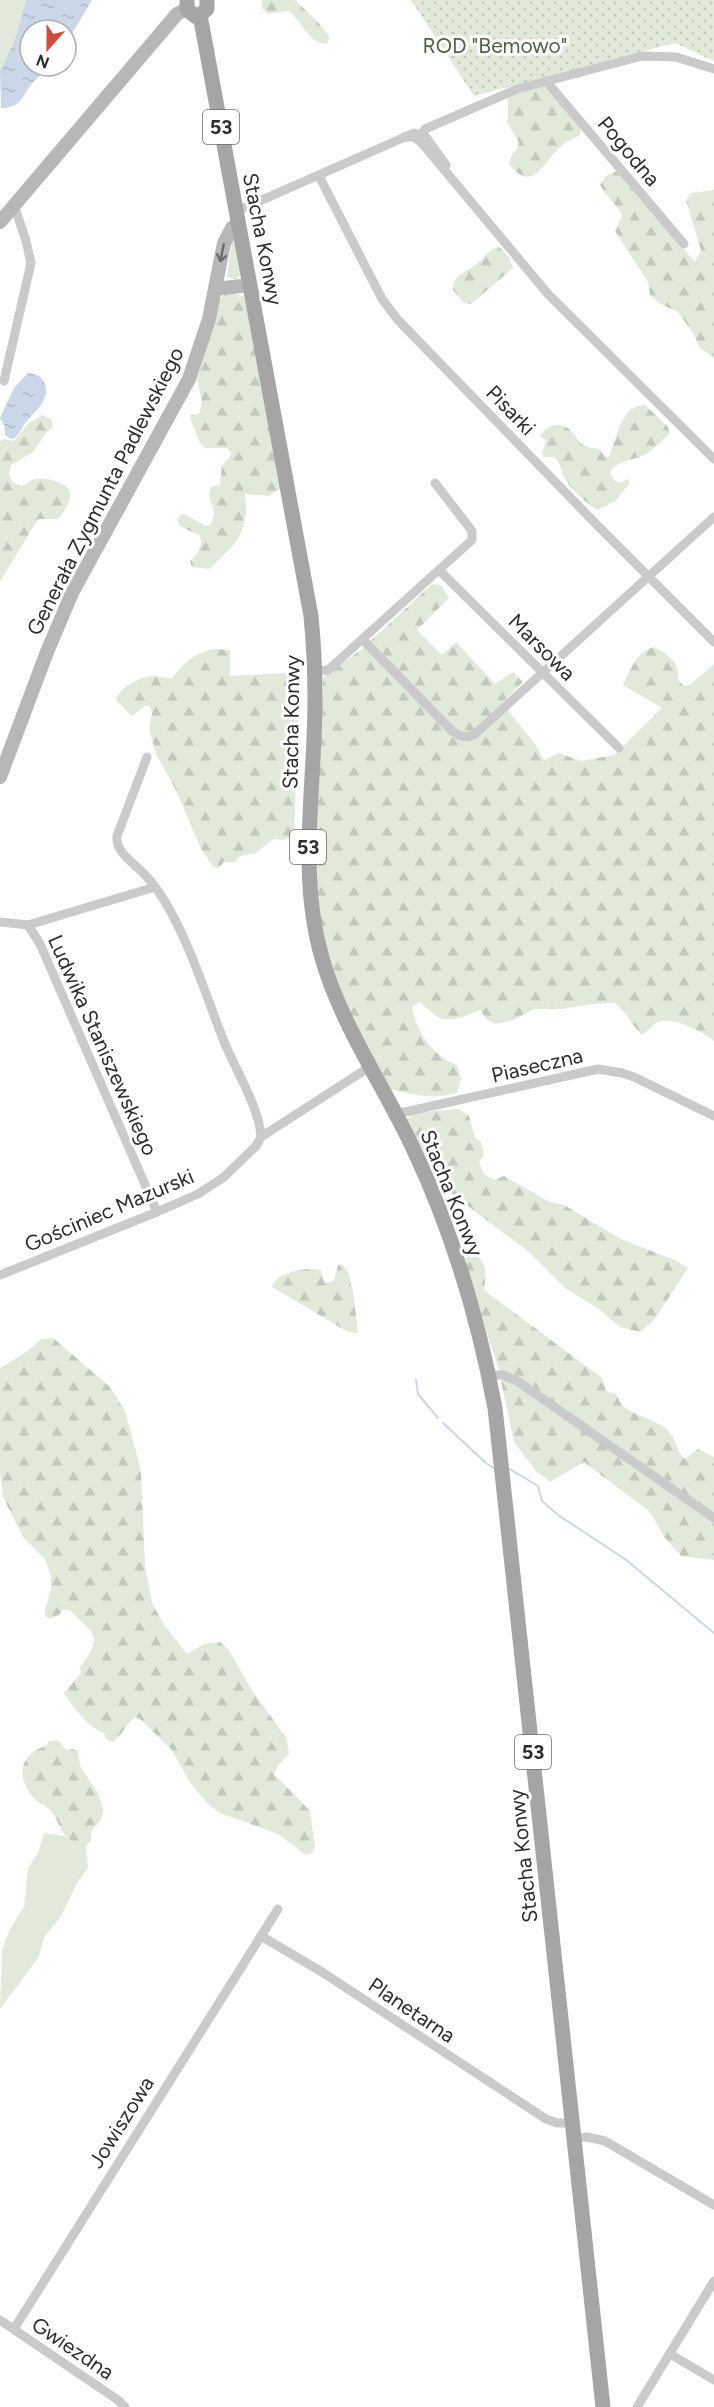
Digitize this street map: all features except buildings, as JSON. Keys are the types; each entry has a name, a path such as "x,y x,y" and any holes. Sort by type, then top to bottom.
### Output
{"main road":[{"path":"191,8 207,9 207,0"},
{"name":"Stacha Konwy","path":"191,8 238,217 306,587 315,672 308,849 310,905 322,960 330,982 428,1181 473,1308 489,1375 502,1468 603,2407"}],"street":[{"path":"0,222 177,14 191,8"},
{"path":"238,217 319,176 404,137 417,135 425,129 503,93 642,56 676,57 714,69"},
{"name":"Pogodna","path":"546,81 684,244"},
{"path":"417,135 548,294 714,459"},
{"name":"Pisarki","path":"319,176 389,309 714,642"},
{"path":"4,381 31,263 14,205"},
{"name":"Generała Zygmunta Padlewskiego","path":"0,777 72,593 189,379 204,340 224,243 238,217"},
{"path":"215,289 250,285"},
{"path":"315,672 328,670 470,544 473,534 435,483"},
{"path":"363,639 452,731 461,737 469,737 476,734 543,674 714,517"},
{"name":"Marsowa","path":"439,570 619,748"},
{"path":"147,757 117,840 122,852 147,876 166,903 196,968 223,1040 258,1120 261,1137"},
{"path":"0,922 28,925 155,887"},
{"name":"Ludwika Staniszewskiego","path":"28,925 40,944 158,1212"},
{"name":"Gościniec Mazurski","path":"0,1275 198,1194 217,1182 256,1146 261,1137 371,1066"},
{"name":"Piaseczna","path":"396,1113 598,1069 622,1072 714,1116"},
{"path":"489,1375 504,1375 518,1381 714,1518"},
{"path":"261,1936 278,1908"},
{"name":"Planetarna","path":"261,1936 322,1972 546,2120 587,2137 605,2140 714,2205"},
{"name":"Jowiszowa","path":"14,2329 261,1936"},
{"path":"638,2407 714,2281"},
{"name":"Gwiezdna","path":"0,2320 125,2407"},
{"path":"670,2354 714,2380"}],"green space":[{"path":"0,0 26,0 21,18 18,18 14,42 0,71"},
{"path":"262,0 295,0 330,37 327,44 320,43 310,36 289,11 268,14 262,8"},
{"name":"ROD \"Bemowo\"","path":"411,0 714,0 714,61 675,43 474,96"},
{"path":"542,85 552,93 581,128 580,135 561,146 537,173 525,176 517,173 509,164 519,143 507,122 508,97"},
{"path":"616,171 695,262 701,250 686,200 691,193 714,190 714,358 700,348 693,333 678,312 659,303 650,295 648,282 615,231 622,216 600,185 606,176"},
{"path":"232,240 234,240 242,273 236,280 227,277"},
{"path":"499,247 509,257 513,268 471,304 464,303 453,290 456,280 490,251"},
{"path":"225,294 243,296 247,303 281,488 269,496 245,494 246,510 240,535 235,544 209,569 192,567 190,561 199,550 200,536 180,526 177,519 184,514 206,526 210,525 214,513 209,493 211,487 220,485 222,465 230,457 231,452 227,448 205,448 200,443 190,418 191,415 199,414 202,402 197,379 219,301"},
{"path":"644,404 668,427 670,433 648,453 623,462 610,472 614,480 620,483 627,479 630,483 615,501 597,510 571,487 555,458 544,457 542,453 546,441 540,436 549,427 561,425 569,429 584,445 600,449 605,457 609,457 621,423 629,410"},
{"path":"42,415 51,419 53,427 45,434 33,452 11,465 9,474 12,482 22,486 39,479 61,483 70,493 69,500 58,519 38,519 0,582 0,441 4,439 14,441 29,423"},
{"path":"432,584 441,585 449,598 417,630 442,655 456,642 495,684 513,672 523,682 502,703 535,744 544,760 559,753 581,761 614,755 662,708 623,685 638,657 648,649 654,647 671,658 677,668 679,680 684,686 690,685 714,664 714,1041 689,1026 667,1021 656,1023 642,1035 615,1003 562,1009 534,1009 513,1020 496,1024 486,1019 480,1010 459,1018 443,1019 419,1002 412,1007 422,1034 440,1056 457,1065 461,1079 457,1093 432,1096 415,1095 390,1089 336,987 321,938 314,881 323,677 362,649"},
{"path":"214,649 230,650 230,676 300,672 294,836 283,840 273,839 256,853 240,856 235,862 224,862 219,868 213,867 201,849 176,790 156,754 149,729 152,714 150,706 145,706 132,716 116,700 125,687 136,681 152,676 172,679 190,659"},
{"path":"458,1109 469,1116 475,1138 481,1142 484,1155 479,1162 484,1174 494,1180 504,1176 548,1201 564,1205 621,1239 677,1261 688,1268 654,1320 640,1332 620,1327 599,1309 565,1288 529,1252 435,1180 406,1120 415,1113"},
{"path":"471,1249 485,1268 484,1290 602,1378 606,1391 616,1394 623,1406 665,1428 672,1435 679,1452 685,1459 698,1449 714,1457 714,1560 681,1556 665,1538 650,1512 584,1462 550,1482 536,1471 514,1442 498,1367 466,1269 466,1255"},
{"path":"342,1264 348,1272 353,1292 358,1333 348,1332 272,1287 280,1277 286,1274 308,1269 321,1270 325,1283 334,1281 338,1265"},
{"path":"53,1338 110,1387 125,1411 141,1471 145,1567 152,1603 165,1626 187,1654 204,1644 220,1642 229,1650 251,1689 287,1739 289,1754 278,1765 274,1774 310,1811 315,1847 312,1853 306,1855 278,1834 220,1813 207,1803 190,1782 171,1749 141,1720 136,1717 132,1720 112,1742 106,1739 104,1733 87,1722 64,1693 81,1673 80,1667 93,1648 93,1636 70,1610 64,1609 59,1615 50,1619 45,1616 51,1589 51,1576 45,1559 23,1537 3,1497 0,1471 0,1368 27,1352 41,1339"},
{"path":"58,1740 66,1750 78,1751 80,1766 98,1793 103,1808 101,1820 83,1840 74,1842 62,1831 50,1810 32,1796 24,1780 23,1766 31,1754 46,1746 49,1741"},
{"path":"91,1830 91,1840 86,1846 88,1868 77,1883 60,1918 45,1936 38,1958 0,2009 2,1951 10,1929 24,1907 28,1868 38,1853 44,1833 64,1836 74,1842 83,1840"}],"water":[{"path":"26,0 92,0 78,24 78,18 21,18"},
{"path":"18,28 18,78 37,78 16,104 1,108 0,71"},
{"path":"28,373 36,374 41,378 46,394 18,435 11,439 5,435 5,427 0,418 14,388"}],"waterway":[{"path":"416,1380 418,1394 438,1418"},
{"path":"443,1423 494,1468"},
{"path":"508,1468 538,1486 542,1501 558,1515 625,1559 714,1633"}]}
